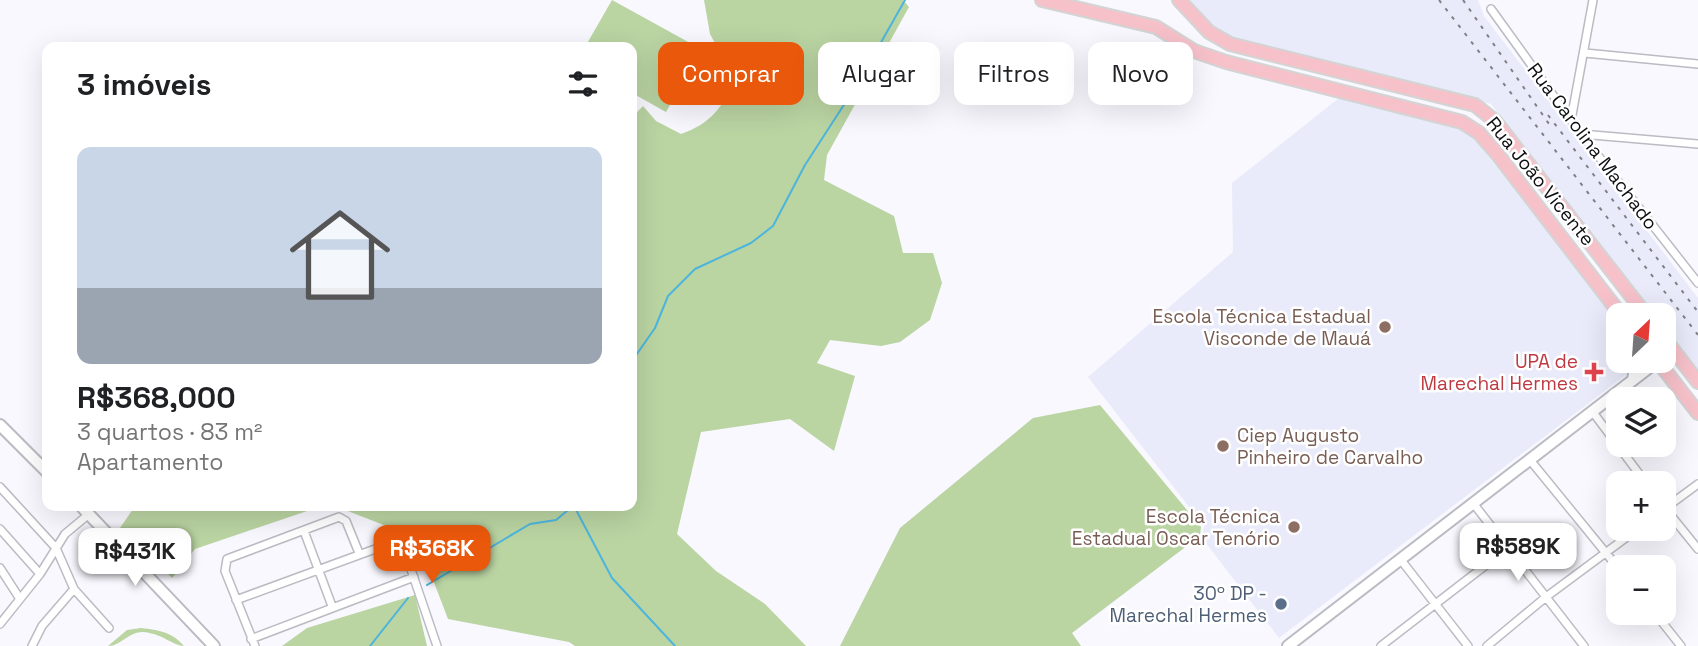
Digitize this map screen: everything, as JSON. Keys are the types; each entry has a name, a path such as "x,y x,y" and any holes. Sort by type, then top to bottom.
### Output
{"main road":[{"name":"Rua João Vicente","path":"1042,0 1156,27 1188,47 1226,62 1404,105 1462,122 1479,133 1498,155 1612,303"},
{"name":"Rua João Vicente","path":"1179,0 1209,32 1230,44 1408,86 1475,105 1495,121 1637,303"},
{"path":"1404,105 1408,86"},
{"path":"1498,155 1516,148"},
{"path":"1580,262 1596,250"},
{"path":"1676,367 1698,382"},
{"path":"1633,379 1634,373"},
{"path":"1288,646 1641,373"},
{"path":"1672,373 1698,413"},
{"path":"0,425 42,467"},
{"path":"86,511 214,646"}],"street":[{"path":"1571,120 1593,0"},
{"name":"Rua Carolina Machado","path":"1491,9 1581,134 1698,283"},
{"path":"1585,53 1698,64"},
{"path":"1581,134 1698,144"},
{"path":"1592,411 1637,471"},
{"path":"1530,460 1606,553"},
{"path":"1676,500 1698,484"},
{"path":"0,487 56,548 74,589 109,628"},
{"path":"1473,503 1584,646"},
{"path":"0,624 40,574 72,525 89,514"},
{"path":"359,553 343,518 226,560 225,571 253,643 332,606 414,577"},
{"path":"1676,523 1698,550"},
{"path":"0,529 40,574"},
{"path":"304,531 332,606"},
{"path":"236,600 398,541 414,577 437,646"},
{"path":"1487,646 1546,597 1622,541"},
{"path":"1381,646 1508,548"},
{"path":"1401,560 1468,646"},
{"path":"0,568 20,599"},
{"path":"32,646 42,626 74,589"},
{"path":"1664,625 1681,646"}],"shaded area":[{"path":"1187,0 1478,0 1484,16 1698,298 1698,369 1676,341 1676,303 1647,303 1491,104 1238,41 1209,24"},
{"path":"1339,98 1451,125 1472,136 1606,305 1606,373 1627,373 1279,638 1202,538 1204,526 1088,377 1233,252 1232,183"}],"green space":[{"path":"612,0 688,42 658,42 658,105 670,105 666,112 637,96 637,42 588,42"},
{"path":"704,0 903,0 909,7 890,42 818,42 818,105 855,105 827,155 824,180 894,216 903,253 933,253 942,283 930,320 900,342 881,346 830,340 817,363 855,376 834,451 790,419 701,432 677,534 716,571 765,604 806,646 575,646 569,642 448,619 417,538 348,511 637,511 637,112 643,106 656,121 681,134 708,120 721,105 804,105 804,42 714,42 710,34"},
{"path":"1100,405 1201,527 1200,536 1072,633 1081,646 840,646 900,528 1033,418"},
{"path":"132,511 307,511 195,549 172,578 143,548 118,531"},
{"path":"415,595 427,646 282,646 307,628"},
{"path":"141,628 165,633 184,646 143,632 108,646 127,630"}],"waterway":[{"path":"637,354 655,328 668,296 695,269 751,243 773,226 805,165 858,83 905,0"},
{"path":"427,585 530,524 556,520 567,511"},
{"path":"577,511 612,578 675,646"},
{"path":"370,646 408,598"}],"railway":[{"path":"1439,0 1698,335"},
{"path":"1463,0 1549,124"},
{"path":"1548,115 1698,312"}],"place":[{"name":"Escola Técnica Estadual Visconde de Mauá","path":"1385,327"},
{"name":"UPA de Marechal Hermes","path":"1594,372"},
{"name":"Ciep Augusto Pinheiro de Carvalho","path":"1223,446"},
{"name":"Escola Técnica Estadual Oscar Tenório","path":"1294,527"},
{"name":"30º DP - Marechal Hermes","path":"1281,604"}]}
